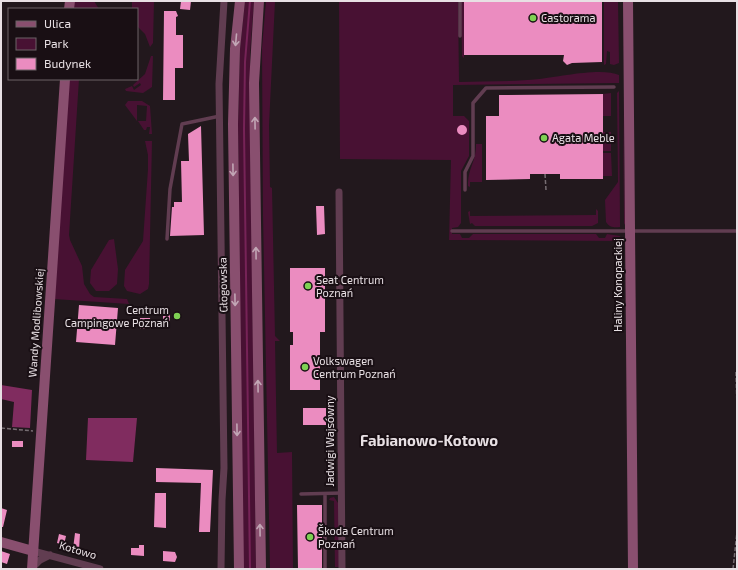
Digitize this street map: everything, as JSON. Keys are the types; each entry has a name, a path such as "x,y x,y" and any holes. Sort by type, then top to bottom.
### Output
{"main road":[{"name":"Głogowska","path":"239,569 233,124 234,61 240,1"},
{"path":"259,1 254,95 261,569"},
{"name":"Haliny Konopackiej","path":"628,1 633,569"},
{"name":"Wandy Modlibowskiej","path":"32,568 65,80"},
{"path":"14,545 26,539 34,531"},
{"name":"Kotowo","path":"1,542 33,551"}],"street":[{"path":"221,569 224,468 220,64 224,1"},
{"name":"Jadwigi Wajsówny","path":"339,192 342,569"},
{"name":"Kotowo","path":"33,551 100,569"},
{"name":"Kotowo","path":"32,568 40,560 50,555"}],"lane":[{"path":"460,1 460,36"},
{"path":"465,190 465,172 473,156 473,103 486,88 614,87"},
{"path":"167,239 170,189 182,124 220,116"},
{"path":"452,231 737,231"},
{"path":"301,494 342,493"},
{"path":"325,494 325,569"}],"path":[{"path":"545,174 546,190"},
{"path":"736,372 737,408"},
{"path":"1,428 41,431"},
{"path":"733,569 737,532"}],"green space":[{"path":"74,1 94,1 98,8 74,8"},
{"path":"132,1 154,1 153,43 150,47 145,34 138,27 138,8 132,8"},
{"path":"245,1 254,1 250,53 250,112 256,569 243,569 238,124 240,49"},
{"path":"266,1 275,1 269,125 270,187 272,188 275,336 280,341 275,341 277,453 292,452 293,569 270,569 263,215 262,48"},
{"path":"339,1 458,1 459,82 529,80 591,72 619,75 619,83 453,85 453,116 464,116 469,121 469,156 461,171 461,223 458,227 452,228 452,234 460,234 462,238 469,238 473,234 596,234 599,238 605,238 607,234 620,236 619,241 449,240 451,160 340,159"},
{"path":"461,1 464,1 464,58 462,56"},
{"path":"604,1 618,1 619,63 614,65 610,64 610,52 607,51 606,64 604,65"},
{"path":"151,56 153,56 152,87 143,93 126,91 125,89 132,86 134,90 141,85 140,83 134,87 133,85 145,74"},
{"path":"69,80 79,80 69,235 70,240 82,266 84,284 90,294 94,297 127,299 129,304 54,299"},
{"path":"619,91 620,227 616,227 610,226 606,222 605,200 618,182 617,93"},
{"path":"611,93 611,116 603,116 603,94"},
{"path":"623,93 625,223 624,225"},
{"path":"128,101 142,101 150,106 152,134 149,134 150,127 147,127 146,130 144,130 138,121 146,121 147,106 137,105 137,121 125,105"},
{"path":"603,132 611,132 611,151 603,151"},
{"path":"145,141 152,141 149,284 148,289 140,294 127,291 124,286 125,270 143,241 148,169 148,155"},
{"path":"476,144 482,144 482,182 470,182 470,187 468,186 468,180 475,156"},
{"path":"603,153 611,153 612,176 603,176"},
{"path":"596,209 598,211 598,223 592,226 475,226 472,223 470,224 468,212 470,211 470,216 596,215"},
{"path":"114,239 118,269 117,284 109,291 96,291 90,283 91,270 109,240"},
{"path":"334,497 338,503 339,567 335,567 334,501 329,500 330,498"}],"shaded area":[{"path":"1,385 32,390 30,428 12,427 14,402 1,399"},
{"path":"88,418 137,418 133,462 86,460"}],"building":[{"path":"181,1 191,1 190,10 180,9"},
{"name":"Castorama","path":"464,1 602,1 602,62 572,63 567,65 563,61 564,55 464,55"},
{"path":"164,11 176,11 178,16 176,17 176,35 183,35 183,68 175,68 175,100 163,100"},
{"name":"Agata Meble","path":"603,94 603,179 560,179 560,174 530,174 530,179 486,180 486,116 499,116 499,95"},
{"path":"460,125 464,125 467,130 464,135 460,135 457,132 457,128"},
{"path":"201,126 204,235 170,236 172,207 174,207 174,202 182,202 181,161 189,161 188,134"},
{"path":"316,206 324,206 325,234 317,235"},
{"name":"Volkswagen Centrum Poznań","path":"290,268 325,268 325,332 320,332 320,390 290,390 290,345 293,345 293,332 290,332"},
{"path":"79,305 118,308 115,345 76,342"},
{"path":"163,312 170,312 170,321 163,321"},
{"path":"140,318 150,318 151,329 140,329"},
{"path":"303,408 326,408 326,425 303,425"},
{"path":"12,441 23,441 23,447 12,447"},
{"path":"156,468 213,470 210,532 199,532 201,483 156,482"},
{"path":"155,493 166,493 166,528 154,527"},
{"name":"Škoda Centrum Poznań","path":"297,505 322,505 322,569 298,569"},
{"path":"1,508 7,510 3,527 1,527"},
{"path":"75,533 80,534 79,550 73,549"},
{"path":"59,534 66,536 64,545 57,543"},
{"path":"139,545 144,545 144,556 131,555 131,548 139,548"},
{"path":"1,551 10,554 7,564 1,562"},
{"path":"163,551 175,552 177,557 175,562 163,561"}],"waterway":[{"path":"250,1 245,62 244,129 250,569"}],"place":[{"name":"Castorama","path":"533,18"},
{"name":"Agata Meble","path":"544,138"},
{"name":"Seat Centrum Poznań","path":"308,286"},
{"name":"Centrum Campingowe Poznań","path":"177,316"},
{"name":"Volkswagen Centrum Poznań","path":"305,367"},
{"name":"Škoda Centrum Poznań","path":"310,537"}],"district":[{"name":"Fabianowo-Kotowo","path":"429,441"}]}
